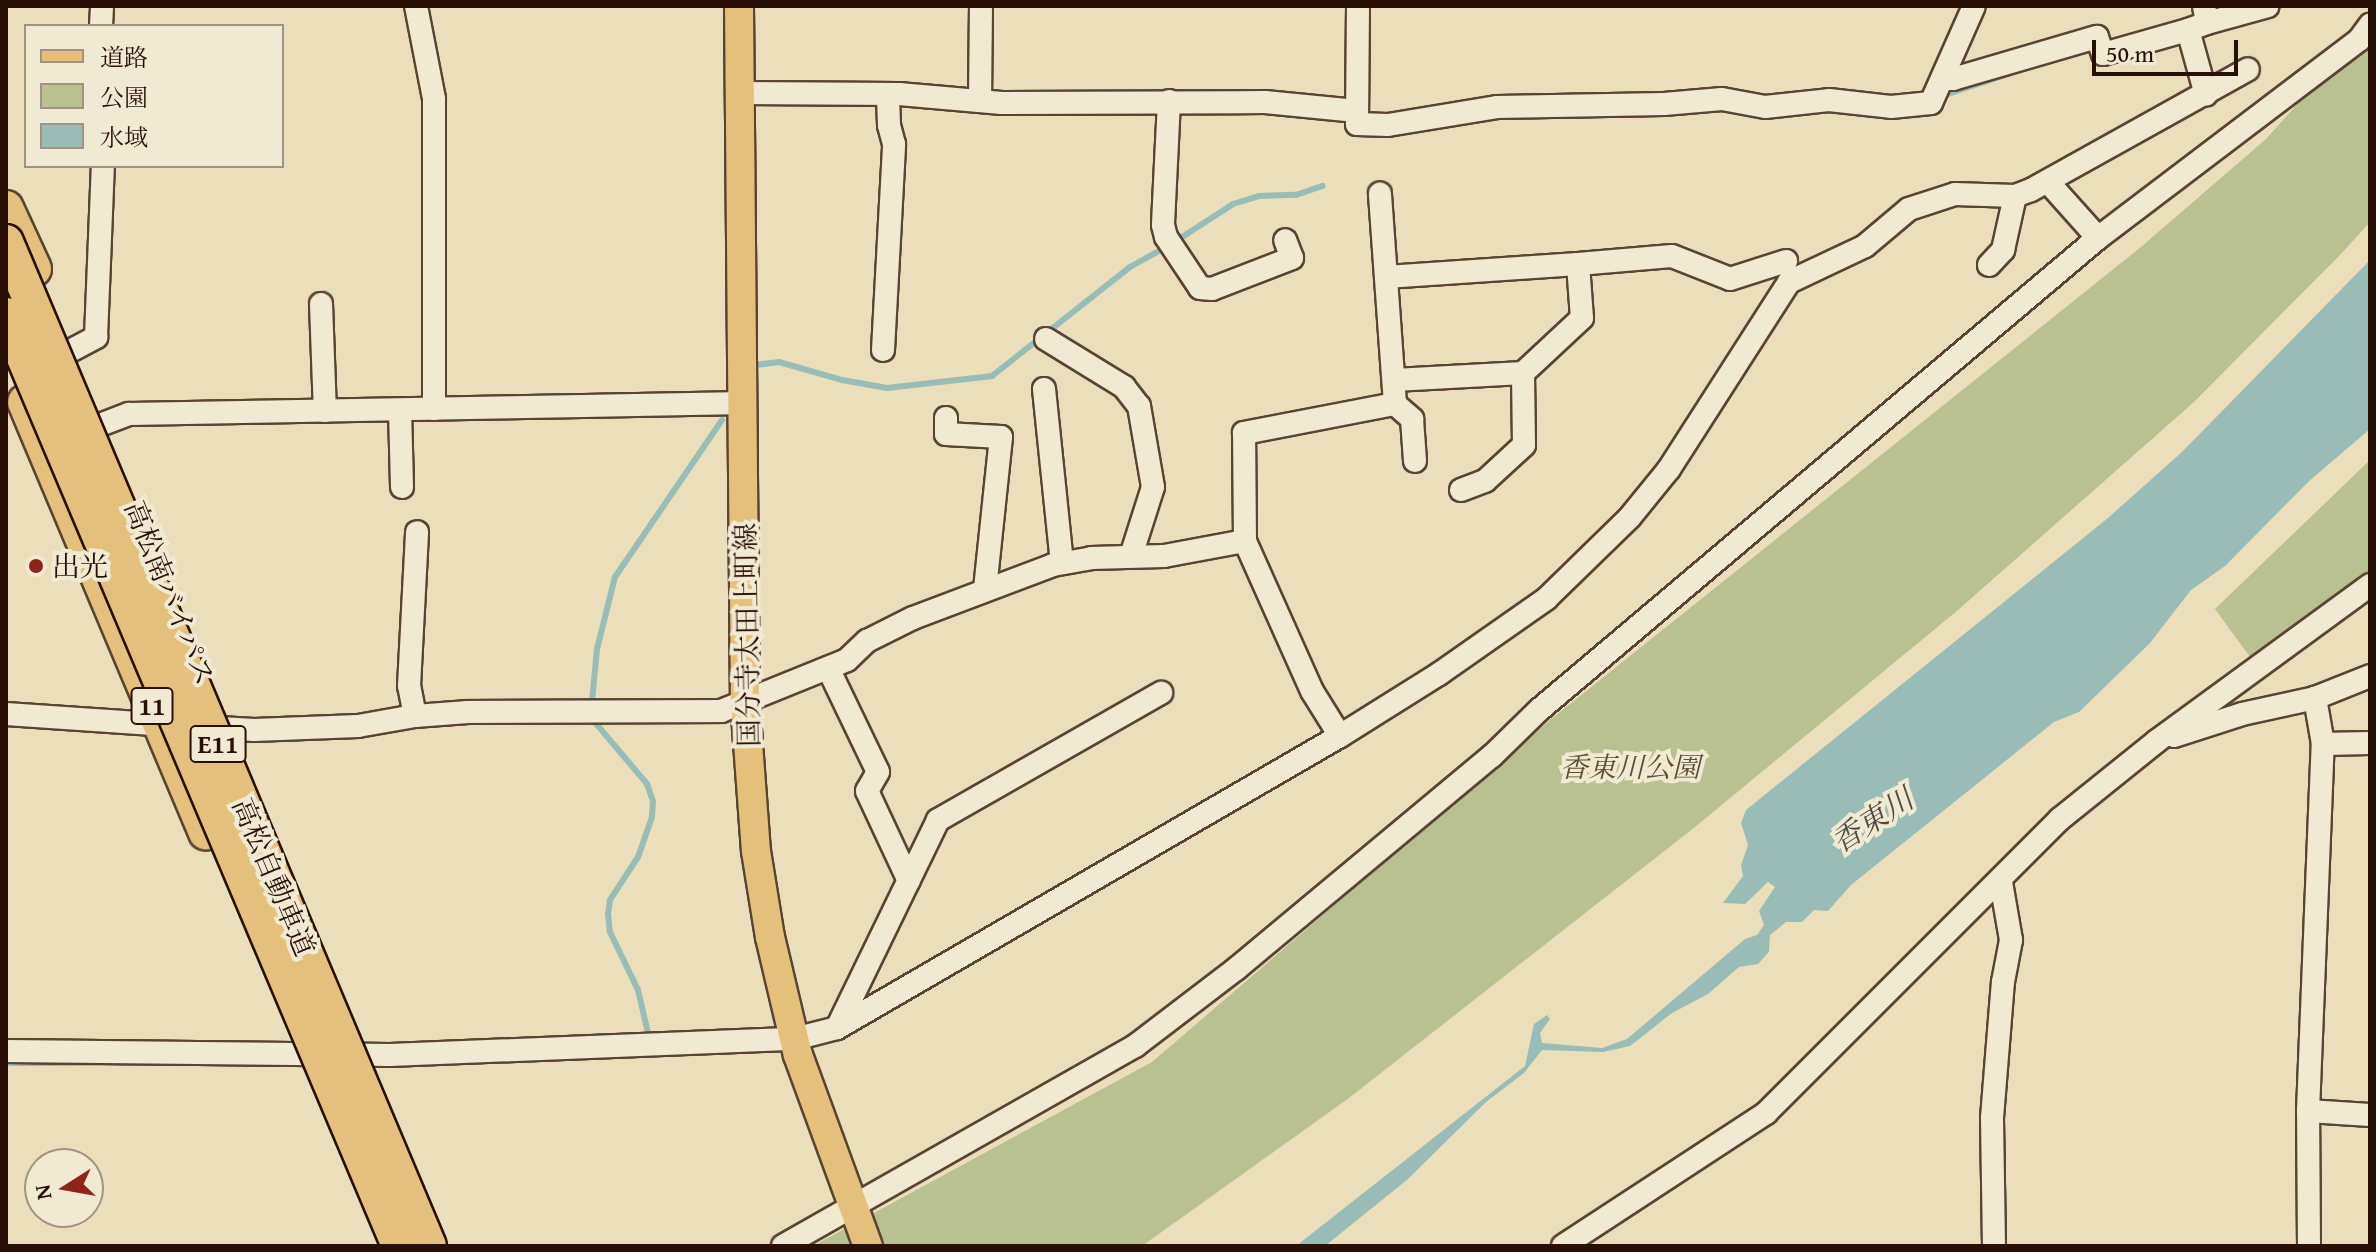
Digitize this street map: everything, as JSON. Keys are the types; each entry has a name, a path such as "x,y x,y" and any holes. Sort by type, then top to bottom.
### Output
{"highway":[{"name":"高松南バイパス","path":"6,208 70,351 225,729 366,1055 440,1246"},
{"name":"高松自動車道","path":"6,242 429,1246"},
{"name":"高松自動車道","path":"6,315 399,1246"},
{"name":"11","path":"6,358 15,402 386,1246"}],"main road":[{"name":"国分寺太田上町線","path":"739,6 745,403 745,702 756,851 770,937 794,1039 868,1246"}],"street":[{"path":"416,6 434,99 434,409"},
{"path":"980,101 981,6"},
{"path":"1358,6 1357,124 1388,125 1497,107 1664,104 1722,99 1765,107 1829,100 1891,107 1938,91 1953,79 2097,37 2103,54 2202,18 2268,6"},
{"path":"1938,91 1974,6"},
{"path":"2202,18 2206,95"},
{"path":"783,1246 855,1212 1135,1046 1236,969 1492,756 1539,710 2098,238 2366,33"},
{"path":"6,1051 366,1055 794,1039 837,1028 1340,736 1511,625 1586,563 1669,469 1789,282 1865,246 1909,209 1955,194 2015,196 2048,182 2248,69"},
{"path":"741,93 888,94 980,101 1265,102 1357,111"},
{"path":"883,350 894,144 889,125 888,94"},
{"path":"1169,101 1163,225 1166,237 1200,288 1212,289 1292,258 1285,240"},
{"path":"70,351 96,337 103,168"},
{"path":"2048,182 2098,238"},
{"path":"1380,194 1395,404 1412,419 1415,461"},
{"path":"1989,265 2003,250 2015,196"},
{"path":"1386,277 1672,256 1730,279 1786,261"},
{"path":"1394,380 1523,373 1582,318 1578,264"},
{"path":"321,304 325,411"},
{"path":"1046,339 1124,387 1139,406 1153,487 1131,556"},
{"path":"1461,490 1485,481 1524,445 1523,373"},
{"path":"1044,389 1062,563"},
{"path":"100,425 129,414 745,403"},
{"path":"1340,736 1312,691 1245,541 1244,433 1395,404"},
{"path":"400,410 402,487"},
{"path":"946,418 946,434 1001,437 985,590"},
{"path":"415,716 409,686 417,532"},
{"path":"6,714 225,729 358,726 415,716 502,711 721,711 847,660 867,641 901,624 1062,563 1164,556 1245,541"},
{"path":"1563,1246 1766,1113 2001,882 2060,819 2157,741 2370,585"},
{"path":"828,668 878,772 867,791 909,881"},
{"path":"2157,741 2242,714 2315,698 2370,676"},
{"path":"837,1028 938,820 1161,693"},
{"path":"2309,1246 2308,1111 2323,744 2315,698"},
{"path":"2323,744 2370,743"},
{"path":"1994,1246 1992,1118 2003,982 2011,940 2001,882"},
{"path":"2308,1111 2370,1115"}],"green space":[{"name":"香東川公園","path":"2370,43 2370,222 2340,255 2194,402 1958,610 1695,827 1349,1098 1142,1246 813,1246 1152,1062 1550,720 2141,247 2266,139 2317,82"},
{"path":"2370,460 2370,573 2253,661 2215,609"}],"water":[{"name":"香東川","path":"2370,260 2370,429 2308,482 2225,566 2191,590 2150,643 2079,712 2054,722 1851,885 1828,911 1814,910 1802,922 1786,922 1770,935 1769,952 1758,964 1739,967 1708,994 1672,1013 1630,1046 1603,1052 1542,1050 1524,1073 1486,1102 1408,1179 1325,1246 1296,1246 1525,1066 1534,1024 1547,1015 1550,1019 1540,1033 1542,1043 1602,1048 1627,1039 1745,939 1757,935 1764,925 1759,911 1775,887 1768,882 1745,904 1723,903 1743,876 1741,865 1748,845 1741,823 1746,810 2108,518 2182,452"}],"waterway":[{"path":"1939,97 2008,74"},
{"path":"1179,239 1233,204 1259,196 1296,195 1322,186"},
{"path":"755,365 779,362 842,380 887,388 992,376 1130,267 1163,249"},
{"path":"592,701 597,649 615,577 722,420"},
{"path":"593,720 647,784 653,801 652,817 638,857 610,900 608,914 610,932 638,990 648,1033"},
{"path":"6,1063 129,1063"}],"place":[{"name":"出光","path":"36,566"}]}
